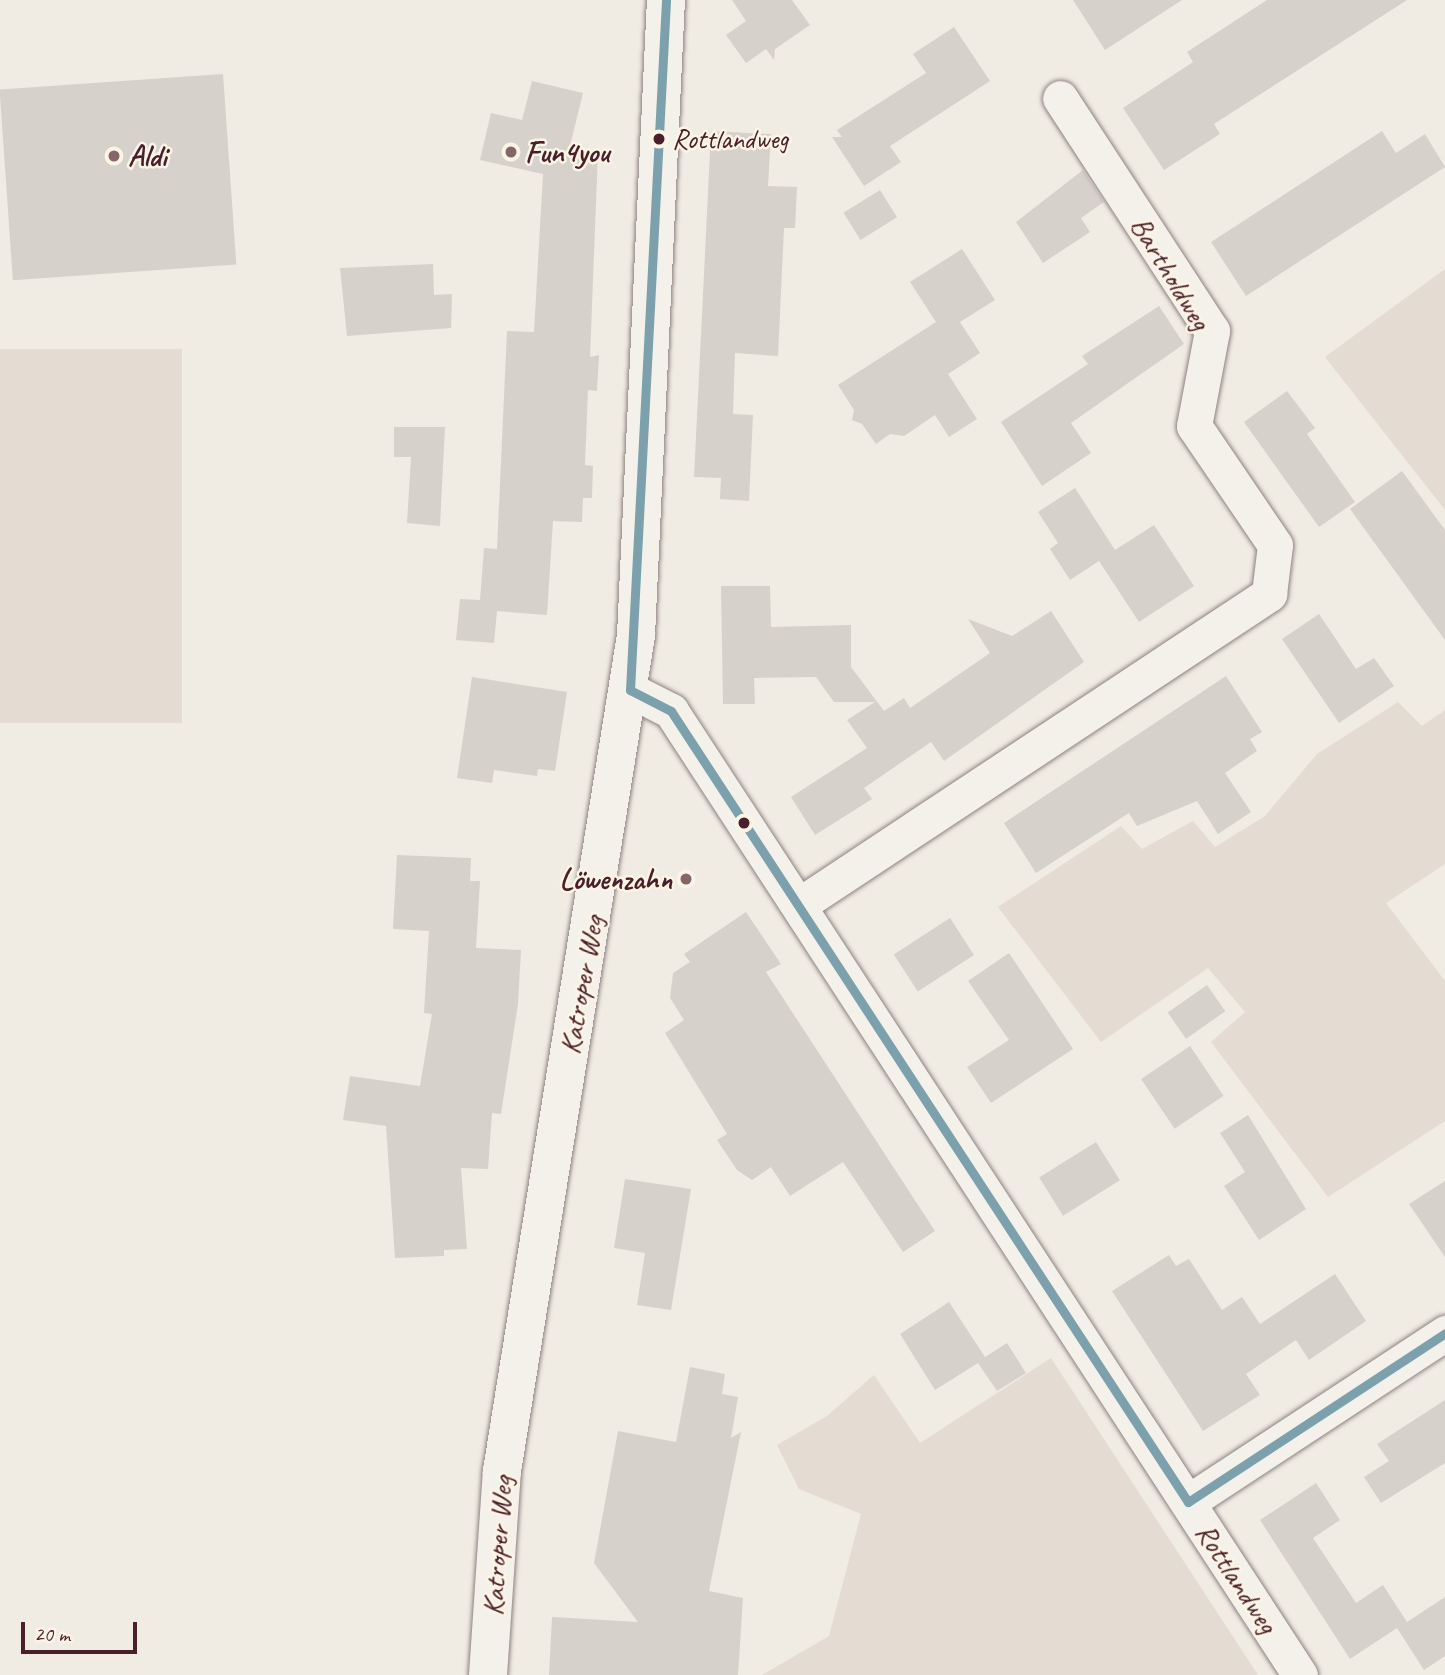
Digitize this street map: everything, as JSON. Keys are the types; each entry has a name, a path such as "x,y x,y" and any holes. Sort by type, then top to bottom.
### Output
{"street":[{"name":"Katroper Weg","path":"488,1675 502,1471 630,690 666,0"},
{"name":"Bartholdweg","path":"799,905 1269,594 1275,545 1194,426 1212,331 1060,98"},
{"name":"Rottlandweg","path":"630,690 671,711 1300,1675"},
{"path":"1188,1502 1444,1332"}],"shaded area":[{"path":"1445,269 1445,510 1325,357"},
{"path":"0,349 182,349 182,723 0,723"},
{"path":"1398,702 1422,726 1445,710 1445,864 1386,903 1445,981 1445,1121 1328,1197 1211,1042 1245,1012 1208,968 1101,1042 998,907 1121,826 1142,849 1193,821 1215,847 1265,816 1317,754"},
{"path":"1051,1358 1258,1675 762,1675 829,1636 861,1514 799,1489 777,1445 827,1416 874,1375 920,1443"}],"building":[{"path":"732,0 792,0 810,25 775,49 774,60 766,49 746,63 726,35 746,21"},
{"path":"1073,0 1182,0 1105,50"},
{"path":"1267,0 1407,0 1214,124 1220,134 1164,170 1123,108 1193,62 1187,52"},
{"path":"954,27 990,81 890,146 901,162 864,186 832,137 842,137 837,130 926,73 913,54"},
{"name":"Aldi","path":"223,74 236,265 13,280 0,90"},
{"path":"532,81 583,93 569,150 598,152 590,357 599,355 597,391 588,390 585,465 593,466 592,498 583,498 582,522 553,521 547,615 497,611 494,643 456,640 460,599 480,600 484,548 497,549 507,331 534,332 543,174 480,160 491,113 522,120"},
{"path":"711,131 771,134 768,186 797,187 795,228 784,228 778,356 735,353 733,414 753,415 749,501 720,499 721,478 694,477"},
{"path":"1382,131 1396,153 1425,134 1445,167 1246,296 1211,242"},
{"path":"1083,170 1104,202 1081,218 1090,232 1043,263 1016,222"},
{"path":"880,190 897,217 860,240 844,213"},
{"path":"962,249 995,300 960,322 980,353 948,374 977,419 949,437 935,415 904,436 890,434 876,444 862,424 852,420 854,410 838,385 936,322 910,282"},
{"path":"433,264 434,295 452,294 451,328 347,336 340,268"},
{"path":"1159,306 1184,344 1071,423 1091,453 1042,486 1001,422 1088,364 1082,356"},
{"path":"1287,391 1315,428 1307,434 1355,502 1319,527 1244,422"},
{"path":"394,427 445,427 440,526 407,523 411,457 394,457"},
{"path":"1402,471 1445,530 1445,640 1350,509"},
{"path":"1075,488 1115,550 1154,525 1194,586 1139,622 1099,561 1070,580 1050,549 1058,543 1038,512"},
{"path":"721,586 770,586 771,627 851,625 851,667 884,711 904,698 910,708 990,653 968,619 1012,636 1051,611 1084,662 944,761 931,742 864,788 872,799 815,835 791,797 867,748 847,720 875,702 834,702 816,677 754,678 755,704 723,704"},
{"path":"1319,614 1356,669 1374,658 1394,686 1339,723 1282,639"},
{"path":"1226,676 1262,732 1250,739 1257,751 1225,773 1251,812 1218,834 1197,801 1137,826 1129,813 1036,873 1004,823"},
{"path":"472,677 567,692 555,771 538,769 537,776 494,770 492,783 457,778"},
{"path":"397,855 471,858 470,881 480,881 476,948 521,950 518,1004 501,1114 492,1113 488,1169 461,1168 467,1249 444,1250 444,1256 395,1258 386,1126 343,1120 350,1076 420,1086 432,1014 424,1013 429,931 393,929"},
{"path":"746,912 781,964 766,972 935,1231 903,1252 843,1162 790,1196 771,1167 752,1180 737,1170 717,1140 727,1134 665,1033 684,1020 670,998 673,973 690,962 684,954"},
{"path":"950,918 974,955 918,991 894,954"},
{"path":"1009,953 1073,1049 991,1103 967,1067 1009,1040 968,981"},
{"path":"1207,985 1225,1011 1186,1039 1168,1013"},
{"path":"1190,1046 1224,1096 1175,1129 1141,1079"},
{"path":"1248,1115 1306,1209 1259,1240 1224,1186 1245,1172 1220,1133"},
{"path":"1096,1142 1120,1180 1063,1216 1039,1178"},
{"path":"625,1179 691,1189 671,1310 637,1305 645,1253 614,1248"},
{"path":"1445,1181 1445,1257 1409,1204"},
{"path":"1169,1255 1176,1266 1189,1259 1222,1310 1242,1297 1260,1324 1335,1274 1366,1321 1309,1360 1296,1340 1246,1374 1260,1395 1203,1431 1112,1291"},
{"path":"949,1302 985,1357 1007,1343 1026,1373 997,1391 978,1363 935,1390 900,1334"},
{"path":"690,1367 725,1374 722,1394 738,1397 731,1438 741,1432 709,1591 743,1598 738,1675 549,1675 552,1617 638,1622 594,1563 618,1431 676,1442"},
{"path":"1445,1400 1445,1463 1381,1503 1364,1477 1389,1461 1377,1444"},
{"path":"1316,1483 1340,1520 1313,1538 1356,1603 1383,1585 1407,1622 1445,1597 1445,1656 1424,1670 1397,1628 1350,1659 1260,1520"}],"transit line":[{"path":"630,690 666,0"},
{"path":"630,690 671,711 1188,1502"},
{"path":"1188,1502 1445,1333"}],"place":[{"name":"Rottlandweg","path":"659,139"},
{"name":"Fun4you","path":"511,152"},
{"name":"Aldi","path":"114,156"},
{"name":"Löwenzahn","path":"686,879"}]}
